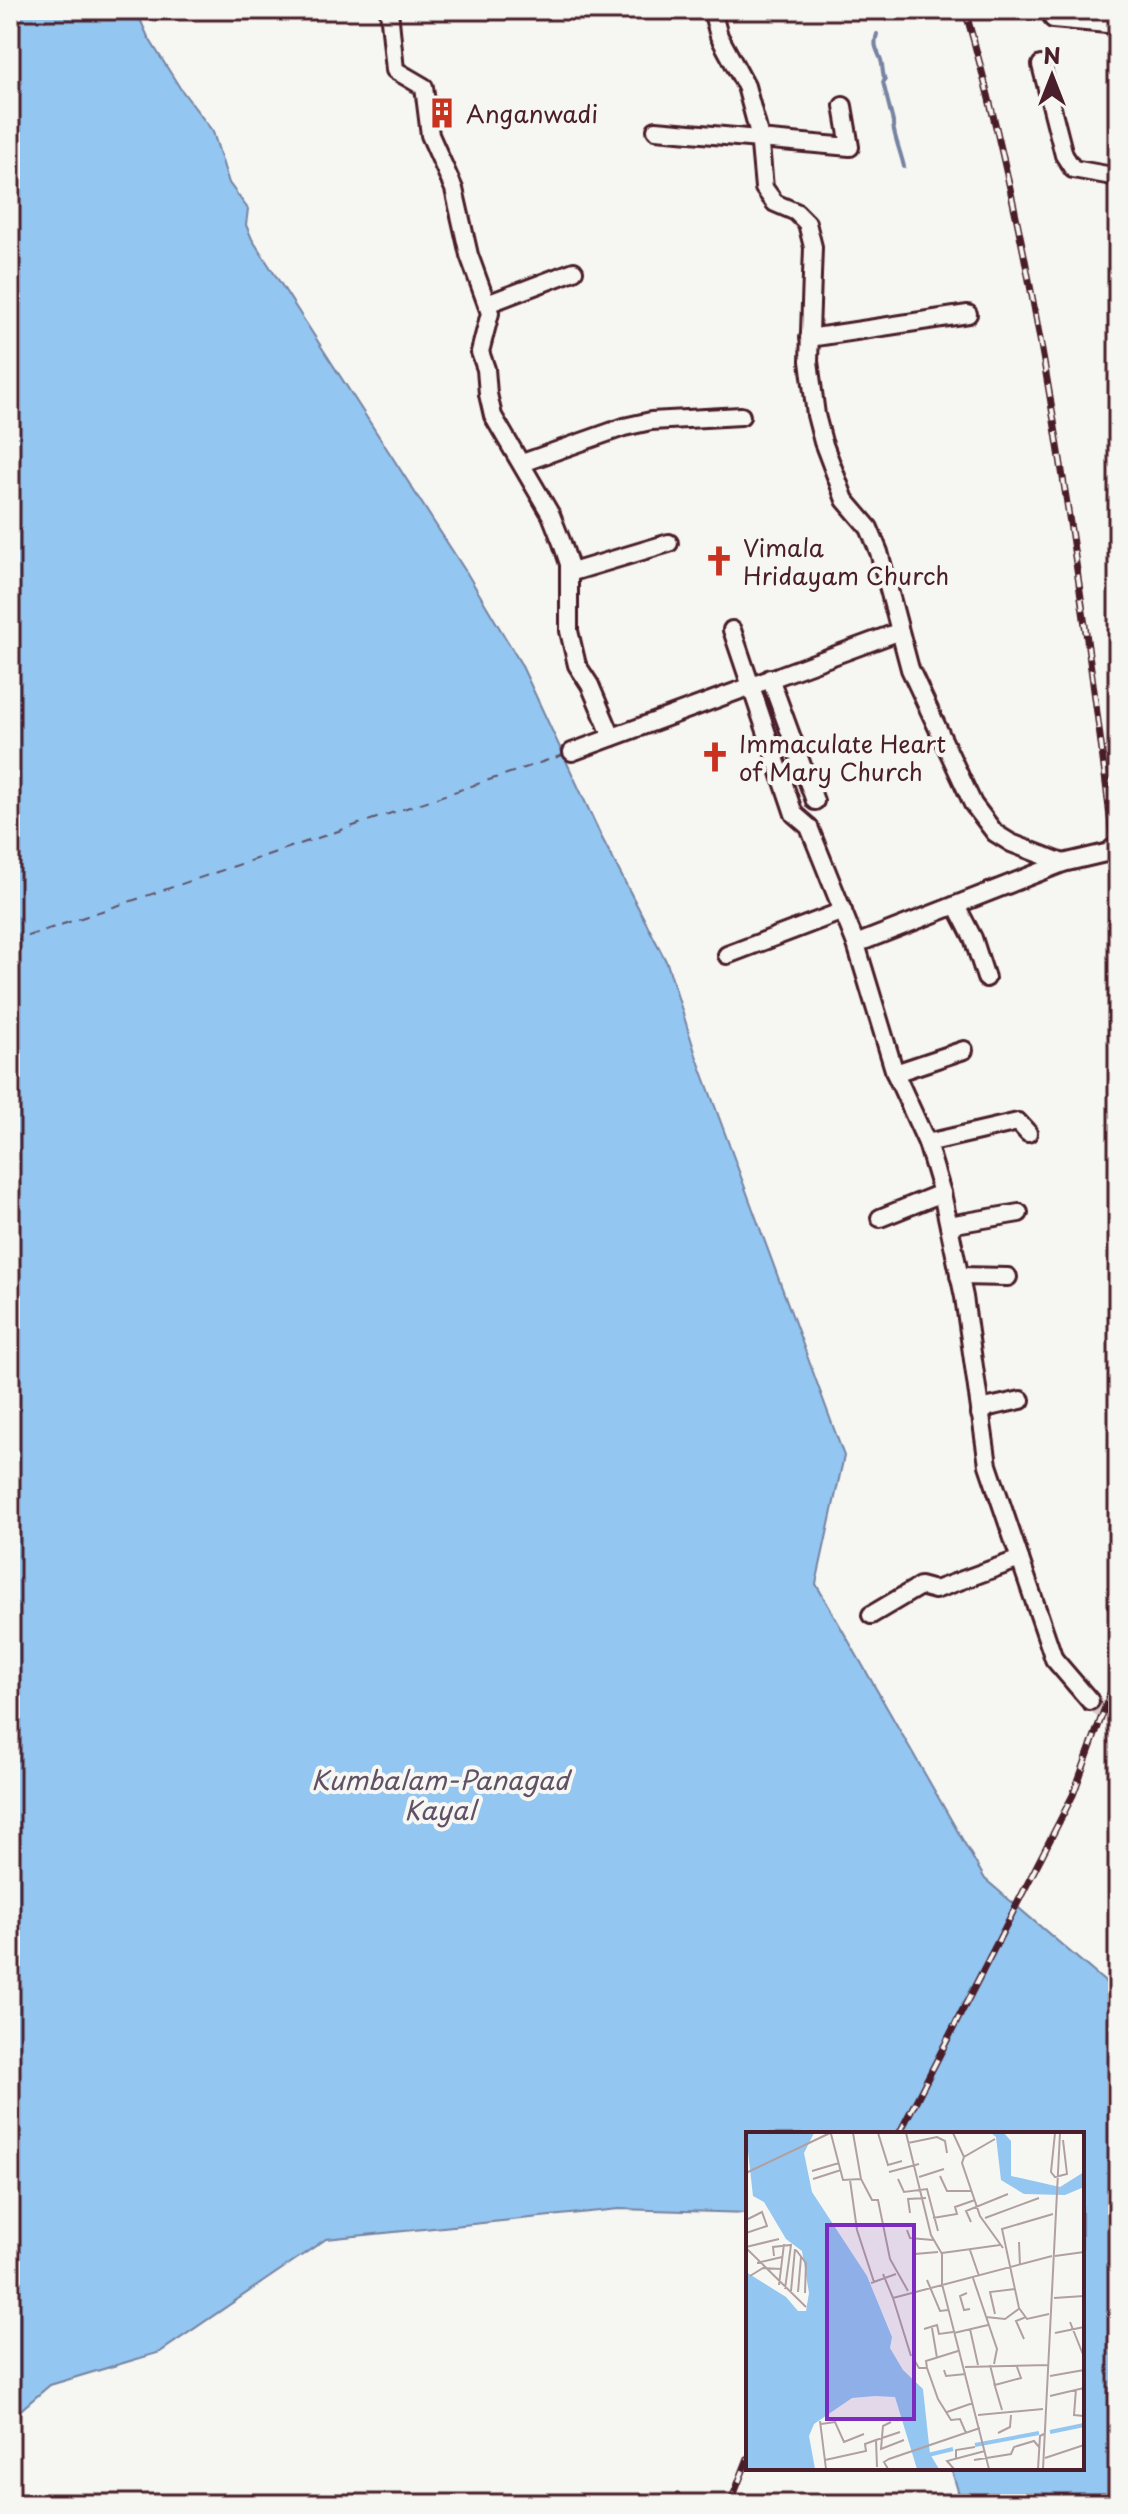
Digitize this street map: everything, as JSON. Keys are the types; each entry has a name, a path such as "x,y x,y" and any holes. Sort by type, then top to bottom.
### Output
{"street":[{"path":"389,10 395,70 424,87 430,135 454,189 469,255 490,313 480,352 486,369 493,416 551,515 569,564 569,631 577,665 590,685 612,737"},
{"path":"712,10 719,36 746,86 759,138 764,188 775,203 796,212 807,223 813,247 809,361 823,442 845,500 869,528 879,552 898,632 926,706 973,804 995,833 1063,863"},
{"path":"1053,19 1118,25"},
{"path":"1041,65 1064,155 1073,169 1118,177"},
{"path":"656,130 850,147 843,106"},
{"path":"487,304 574,271"},
{"path":"809,338 968,314"},
{"path":"522,463 624,427 651,421 741,416"},
{"path":"569,573 669,543"},
{"path":"732,630 794,814 809,827 843,911 895,1073 927,1143 942,1193 959,1276 988,1465 1054,1659 1090,1701"},
{"path":"572,752 898,632"},
{"path":"770,678 815,801"},
{"path":"856,944 1063,863 1116,852"},
{"path":"956,905 973,938 986,978"},
{"path":"727,955 843,911"},
{"path":"895,1073 964,1050"},
{"path":"927,1143 1018,1122 1028,1133"},
{"path":"880,1218 942,1193"},
{"path":"949,1225 1019,1213"},
{"path":"959,1276 1008,1277"},
{"path":"980,1414 989,1407 1021,1400"},
{"path":"871,1615 920,1586 935,1590 1020,1559"}],"water":[{"name":"Kumbalam-Panagad Kayal","path":"10,10 136,10 148,37 180,88 213,132 229,183 248,209 246,225 252,239 468,575 521,664 602,838 667,963 696,1055 844,1456 816,1584 985,1879 1118,1993 1118,2504 962,2504 952,2470 1084,2470 1084,2132 746,2132 746,2213 619,2209 326,2239 160,2352 50,2385 10,2419"}],"waterway":[{"path":"877,34 876,48 882,62 883,82 904,167"}],"ferry route":[{"path":"10,942 566,754"}],"tunnel":[{"path":"1090,1701 1118,1721"}],"railway":[{"path":"965,10 1011,191 1046,374 1088,643 1118,888"},
{"path":"900,2132 1073,1795 1118,1672"},
{"path":"730,2504 746,2463"}],"place":[{"name":"Anganwadi","path":"442,113"},
{"name":"Vimala Hridayam Church","path":"719,561"},
{"name":"Immaculate Heart of Mary Church","path":"715,757"}]}
